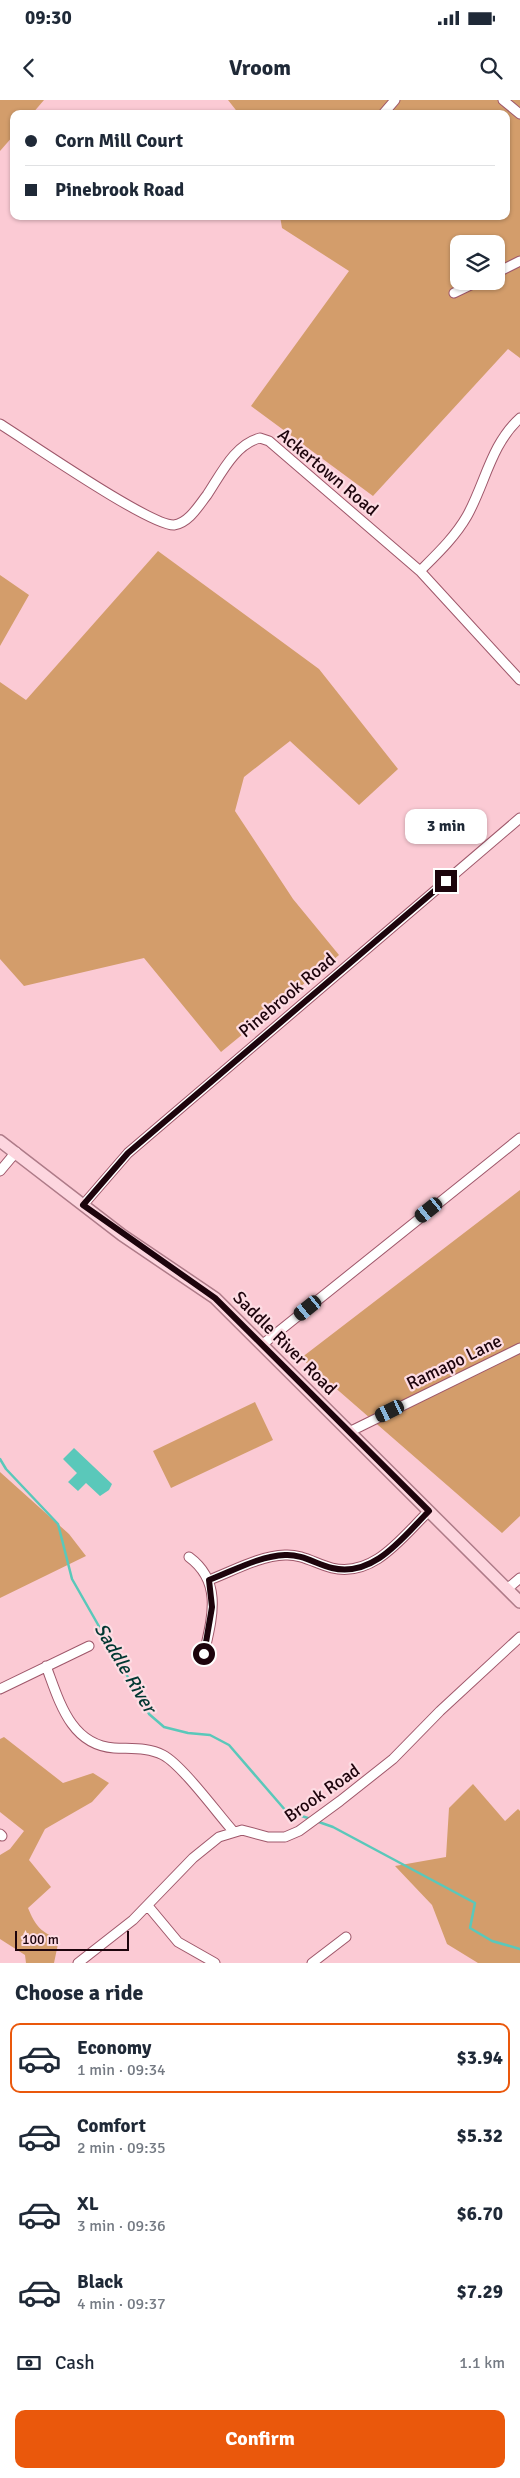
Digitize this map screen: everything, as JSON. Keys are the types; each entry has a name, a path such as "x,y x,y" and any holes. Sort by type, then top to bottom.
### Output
{"main road":[{"name":"Saddle River Road","path":"0,1141 83,1205 215,1298 520,1602"}],"street":[{"path":"386,110 395,100"},
{"path":"503,100 520,114"},
{"path":"505,268 520,261"},
{"path":"454,293 460,290"},
{"path":"420,571 458,531 468,514 485,471 511,427 520,418"},
{"name":"Ackertown Road","path":"0,424 136,510 161,523 175,525 187,520 242,446 260,438 269,441 420,571 520,680"},
{"name":"Pinebrook Road","path":"83,1205 128,1153 520,818"},
{"path":"263,1344 520,1138"},
{"path":"0,1171 16,1152"},
{"name":"Ramapo Lane","path":"349,1432 520,1348"},
{"path":"209,1580 259,1560 285,1555 297,1555 340,1569 361,1568 378,1560 429,1511"},
{"path":"189,1557 200,1565 209,1580 212,1607 204,1654"},
{"path":"507,1589 520,1578"},
{"name":"Brook Road","path":"232,1831 252,1831 268,1837 285,1837 309,1824 393,1759 440,1711 520,1637"},
{"path":"0,1689 89,1646"},
{"path":"46,1666 63,1711 81,1734 110,1748 148,1750 165,1757 232,1831 219,1837 197,1855 148,1906 78,1963"},
{"path":"148,1906 178,1942 216,1963"},
{"path":"312,1963 346,1937"}],"shaded area":[{"path":"0,100 44,100 35,110 10,110 10,140 0,151"},
{"path":"228,100 520,100 520,358 508,349 373,496 251,406 349,271 282,228 281,220 510,220 510,110 236,110"},
{"path":"158,551 319,669 398,769 359,805 290,741 244,777 235,811 293,899 339,955 221,1052 144,958 24,986 0,959 0,682 26,700"},
{"path":"0,575 29,595 0,646"},
{"path":"520,1190 520,1516 502,1533 301,1358"},
{"path":"255,1402 273,1440 171,1488 153,1451"},
{"path":"74,1448 112,1484 109,1490 100,1496 86,1483 78,1491 68,1482 77,1473 63,1459"},
{"path":"0,1472 69,1534 86,1556 0,1598"},
{"path":"4,1737 63,1783 93,1773 109,1783 92,1802 45,1829 29,1860 51,1887 28,1908 39,1928 59,1939 54,1963 26,1963 25,1955 0,1939 0,1855 10,1849 24,1831 0,1812 0,1739"},
{"path":"473,1784 505,1821 518,1809 520,1811 520,1963 478,1963 447,1944 432,1905 395,1866 446,1857 449,1808"}],"waterway":[{"name":"Saddle River","path":"0,1459 6,1469 58,1524 72,1579 149,1714 164,1727 188,1733 210,1735 229,1745 286,1811 311,1819"},
{"name":"Saddle River","path":"316,1821 333,1827 475,1903 470,1928 492,1941 520,1949"}],"route":[{"path":"204,1654 212,1607 209,1580 259,1560 285,1555 297,1555 333,1568 347,1570 361,1568 378,1560 429,1511 215,1298 161,1259 122,1235 83,1205 128,1153 446,881"}]}
